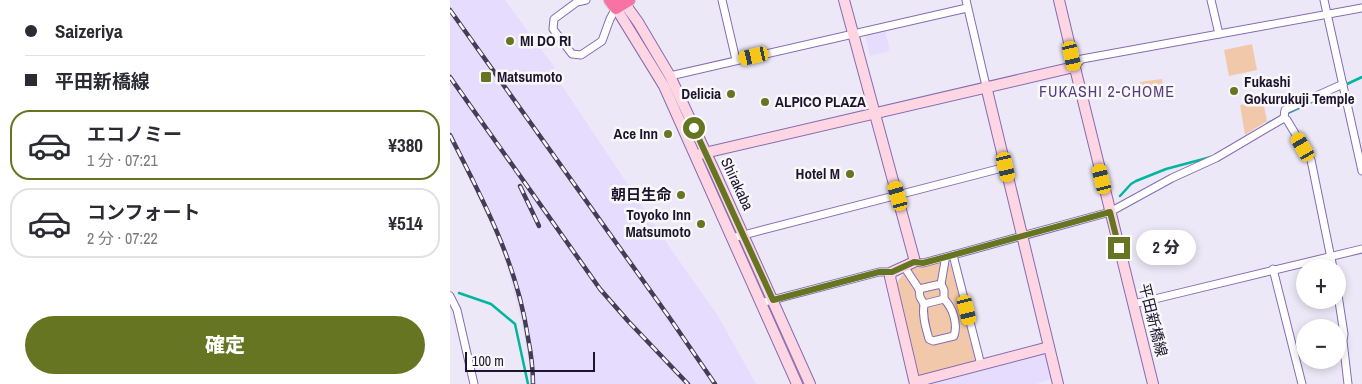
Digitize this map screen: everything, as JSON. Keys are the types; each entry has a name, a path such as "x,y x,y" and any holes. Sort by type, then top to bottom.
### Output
{"street":[{"path":"586,0 577,2 554,19 553,29 572,54 581,55 602,41 610,19 620,2"},
{"path":"722,0 736,60"},
{"path":"844,0 898,196 914,262"},
{"name":"平田新橋線","path":"1059,0 1153,384"},
{"path":"1211,0 1219,34"},
{"path":"1324,0 1362,171"},
{"name":"Shirakaba","path":"620,2 670,76 732,238 797,384"},
{"name":"Shirakaba","path":"620,2 743,235 810,384"},
{"path":"670,76 853,34 967,4 1058,384"},
{"path":"701,154 1074,66 1082,59 1362,8"},
{"path":"761,303 879,272 892,272 914,262 923,263 1110,212 1172,178 1216,158 1284,116 1285,110 1343,86"},
{"path":"1284,116 1311,160 1332,259"},
{"path":"732,238 1006,167"},
{"path":"1134,304 1362,249"},
{"path":"953,255 981,365"},
{"path":"906,271 919,290 924,304 924,319 929,339 933,341 943,340 954,336 956,331 951,309 944,299 944,290 941,284 945,261"},
{"path":"1273,269 1302,384"},
{"path":"892,272 890,282 913,383 1049,347"},
{"path":"919,290 941,284"},
{"path":"450,296 457,310 474,384"},
{"path":"924,304 944,299"},
{"path":"1340,309 1348,384"}],"shaded area":[{"path":"450,0 505,0 555,68 552,71 666,242 718,316 756,384 530,384 526,343 507,267 497,236 484,206 450,141"},
{"path":"885,30 890,51 870,56 865,34"},
{"path":"1252,44 1257,70 1229,76 1224,50"},
{"path":"1162,79 1164,92 1148,95 1147,87 1140,88 1140,82"},
{"path":"1263,101 1267,121 1245,135 1240,105"},
{"path":"946,261 951,265 975,359 971,363 923,376 917,373 896,288 898,281 909,271"},
{"path":"1043,353 1046,357 1052,379 1036,384 925,384"}],"waterway":[{"path":"1345,85 1362,77"},
{"path":"1267,124 1316,100"},
{"path":"1120,196 1136,181 1166,169 1211,157"},
{"path":"459,293 491,304 515,324 528,384"}],"railway":[{"path":"450,10 715,384"},
{"path":"450,77 600,289 688,384"},
{"path":"450,135 487,209 516,284 531,355 533,384"},
{"path":"520,186 539,226"}],"place":[{"name":"MI DO RI","path":"510,41"},
{"name":"Matsumoto","path":"486,77"},
{"name":"Fukashi Gokurukuji Temple","path":"1234,91"},
{"name":"Delicia","path":"731,94"},
{"name":"ALPICO PLAZA","path":"765,102"},
{"name":"Ace Inn","path":"668,134"},
{"name":"Hotel M","path":"850,174"},
{"name":"朝日生命","path":"681,195"},
{"name":"Toyoko Inn Matsumoto","path":"701,224"}],"district":[{"name":"FUKASHI 2-CHOME","path":"1107,91"}],"route":[{"path":"694,128 773,300 879,272 892,272 909,266 914,262 923,263 1110,212 1119,248"}]}
